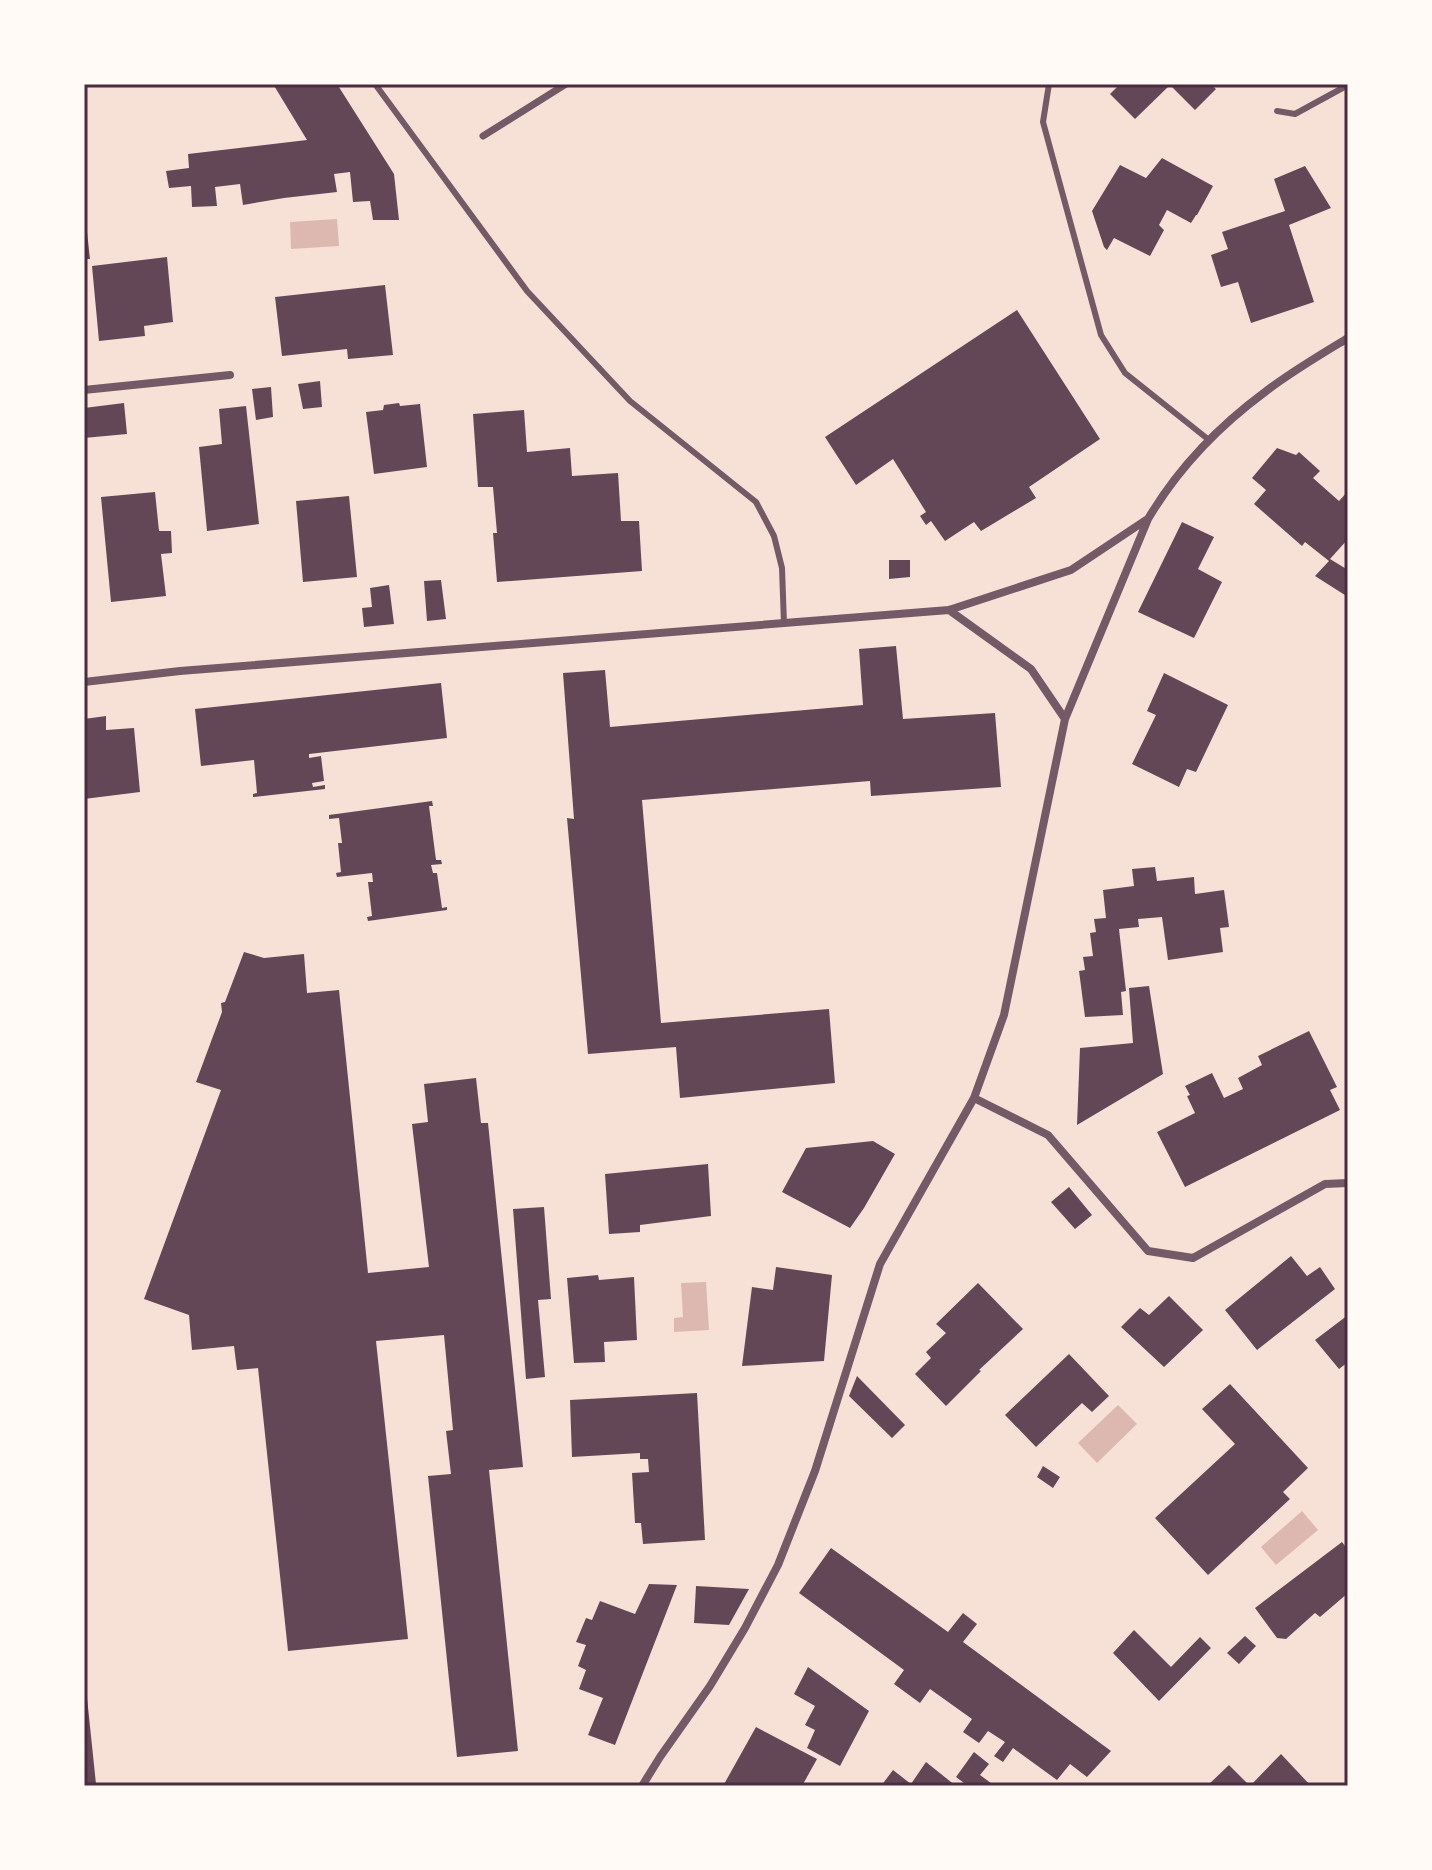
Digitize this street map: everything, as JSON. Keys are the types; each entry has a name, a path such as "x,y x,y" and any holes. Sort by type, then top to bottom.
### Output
{"street":[{"path":"483,136 566,84"},
{"path":"642,1786 717,1675 778,1565 815,1471 880,1264 974,1098 1004,1015 1065,719 1148,519 1157,503 1209,440 1265,392 1348,338"},
{"path":"84,390 230,375"},
{"path":"84,682 196,670 949,610 1071,570 1148,519"},
{"path":"949,610 1031,669 1065,719"},
{"path":"974,1098 1048,1135 1148,1251 1193,1258 1325,1184 1348,1183"}],"lane":[{"path":"375,84 527,291 630,401 756,502 774,536 782,568 784,624"},
{"path":"1049,84 1043,122 1101,335 1125,373 1209,440"},
{"path":"1277,111 1295,114 1348,85"}],"shaded area":[{"path":"337,219 339,246 291,249 290,222"},
{"path":"706,1282 709,1330 674,1332 674,1318 683,1317 681,1283"},
{"path":"1118,1405 1137,1424 1097,1463 1078,1443"},
{"path":"1302,1511 1318,1530 1276,1565 1261,1547"}],"building":[{"path":"273,84 337,84 394,174 399,220 373,220 370,201 353,202 350,172 334,174 337,192 243,205 240,184 215,187 217,206 192,207 191,186 169,188 166,171 189,168 188,154 307,140"},
{"path":"1120,84 1210,84 1216,89 1195,110 1170,85 1135,119 1110,94"},
{"path":"1162,158 1213,186 1197,215 1191,223 1167,210 1159,225 1164,230 1150,256 1114,238 1107,250 1092,211 1120,165 1146,178"},
{"path":"1305,166 1331,208 1289,225 1314,302 1251,323 1238,282 1221,287 1211,255 1228,249 1222,232 1285,211 1274,179"},
{"path":"86,223 90,259 84,259"},
{"path":"167,257 173,322 144,326 145,336 99,341 92,266"},
{"path":"385,285 393,355 348,359 347,349 282,356 275,297"},
{"path":"1017,310 1100,439 1029,487 1036,498 981,531 974,522 945,541 931,521 926,525 920,516 926,512 893,459 856,485 825,437"},
{"path":"320,381 322,407 303,409 298,384"},
{"path":"271,387 273,417 256,420 252,389"},
{"path":"124,403 127,434 84,438 84,408"},
{"path":"399,403 400,406 420,404 427,467 374,474 366,412 383,410 384,405"},
{"path":"246,406 259,524 207,531 199,447 222,444 219,409"},
{"path":"524,410 527,452 570,448 572,476 618,473 621,521 639,521 642,571 497,582 493,487 478,487 473,414"},
{"path":"1277,448 1296,455 1299,452 1320,471 1313,478 1339,501 1348,491 1348,539 1330,559 1348,570 1348,597 1315,576 1329,561 1305,542 1302,546 1254,504 1266,490 1252,478"},
{"path":"155,492 159,531 171,531 172,553 161,554 166,596 111,602 101,497"},
{"path":"349,496 357,577 303,582 296,501"},
{"path":"1182,522 1214,537 1198,569 1222,582 1194,638 1138,612"},
{"path":"889,560 910,560 910,577 889,579"},
{"path":"441,580 446,619 427,621 424,581"},
{"path":"389,585 394,624 364,627 362,608 372,607 370,588"},
{"path":"896,646 903,719 995,713 1001,787 871,796 870,781 642,800 661,1023 829,1009 835,1083 680,1098 676,1047 588,1054 567,818 574,819 563,673 605,670 610,727 863,705 859,649"},
{"path":"1164,673 1228,705 1196,772 1187,769 1179,787 1132,764 1156,715 1147,711"},
{"path":"441,683 447,738 309,754 309,758 321,756 324,781 312,783 313,787 325,785 325,789 253,797 257,793 254,760 201,766 195,709"},
{"path":"106,716 106,730 134,728 140,792 84,799 84,719"},
{"path":"432,801 433,806 429,806 436,860 441,860 442,864 431,865 433,873 437,873 442,908 447,907 447,910 368,921 367,917 372,916 368,882 373,882 372,873 337,877 336,873 341,872 338,843 342,843 339,818 329,819 329,815"},
{"path":"1155,867 1157,881 1194,877 1195,894 1224,890 1229,927 1220,928 1223,952 1168,960 1162,917 1138,919 1139,927 1119,929 1126,991 1121,992 1123,1015 1085,1017 1079,971 1085,970 1083,957 1093,956 1090,933 1096,932 1094,919 1106,918 1103,890 1134,886 1132,869"},
{"path":"244,952 264,958 304,954 307,993 339,990 368,1273 429,1267 412,1124 428,1122 424,1084 476,1078 481,1123 488,1123 523,1467 489,1470 518,1751 457,1757 428,1476 451,1474 446,1431 453,1430 444,1335 376,1341 408,1639 288,1651 258,1368 237,1370 234,1346 192,1350 189,1315 144,1299 221,1090 196,1082 222,1012 221,1003 225,1002"},
{"path":"1149,986 1163,1074 1077,1125 1080,1048 1133,1043 1129,988"},
{"path":"1309,1031 1337,1087 1330,1090 1340,1110 1185,1187 1157,1132 1195,1113 1185,1086 1212,1073 1224,1098 1243,1089 1238,1078 1262,1065 1258,1056"},
{"path":"873,1141 895,1154 850,1228 782,1192 806,1148"},
{"path":"708,1164 711,1216 640,1225 640,1232 609,1234 605,1174"},
{"path":"1069,1187 1092,1215 1075,1229 1051,1202"},
{"path":"544,1207 551,1299 538,1300 545,1377 526,1379 513,1209"},
{"path":"1291,1256 1307,1276 1320,1267 1335,1289 1257,1350 1225,1310"},
{"path":"776,1267 832,1275 824,1361 742,1366 752,1287 773,1290"},
{"path":"598,1275 599,1280 634,1277 637,1340 604,1342 605,1362 574,1363 567,1278"},
{"path":"978,1283 1023,1329 946,1406 915,1374 931,1358 926,1352 946,1333 936,1324"},
{"path":"1169,1296 1203,1330 1164,1367 1121,1327 1140,1308 1149,1315"},
{"path":"1348,1315 1348,1362 1339,1369 1315,1340"},
{"path":"1069,1354 1109,1396 1092,1412 1082,1403 1036,1447 1005,1415"},
{"path":"857,1376 905,1425 892,1438 849,1396"},
{"path":"1230,1384 1308,1468 1283,1492 1290,1499 1208,1575 1155,1518 1235,1444 1202,1409"},
{"path":"697,1393 705,1540 643,1544 641,1523 635,1523 632,1473 649,1472 648,1459 640,1459 640,1453 572,1457 570,1400"},
{"path":"1043,1466 1060,1477 1053,1488 1037,1477"},
{"path":"1342,1542 1348,1550 1348,1593 1320,1617 1315,1613 1286,1639 1277,1638 1255,1608"},
{"path":"831,1548 948,1632 963,1613 977,1624 963,1642 1111,1751 1087,1777 1070,1764 1057,1780 1013,1748 1003,1762 994,1756 1005,1742 988,1731 979,1743 963,1732 972,1719 930,1689 920,1703 894,1684 904,1670 799,1593"},
{"path":"649,1584 677,1585 615,1745 588,1735 603,1698 579,1689 586,1670 578,1666 586,1645 576,1642 586,1618 592,1620 600,1601 635,1614"},
{"path":"696,1586 749,1589 729,1625 694,1623"},
{"path":"1134,1630 1171,1667 1200,1637 1211,1648 1159,1701 1113,1653"},
{"path":"1245,1636 1256,1646 1239,1664 1227,1653"},
{"path":"808,1667 869,1711 840,1766 807,1748 815,1730 805,1725 815,1706 794,1694"},
{"path":"84,1688 96,1784 84,1785"},
{"path":"756,1727 817,1759 802,1786 723,1786"},
{"path":"974,1752 989,1764 980,1775 995,1786 968,1786 956,1777"},
{"path":"1281,1754 1311,1786 1250,1786"},
{"path":"926,1762 956,1786 881,1786 893,1770 911,1784"},
{"path":"1229,1765 1250,1786 1207,1786"}]}
